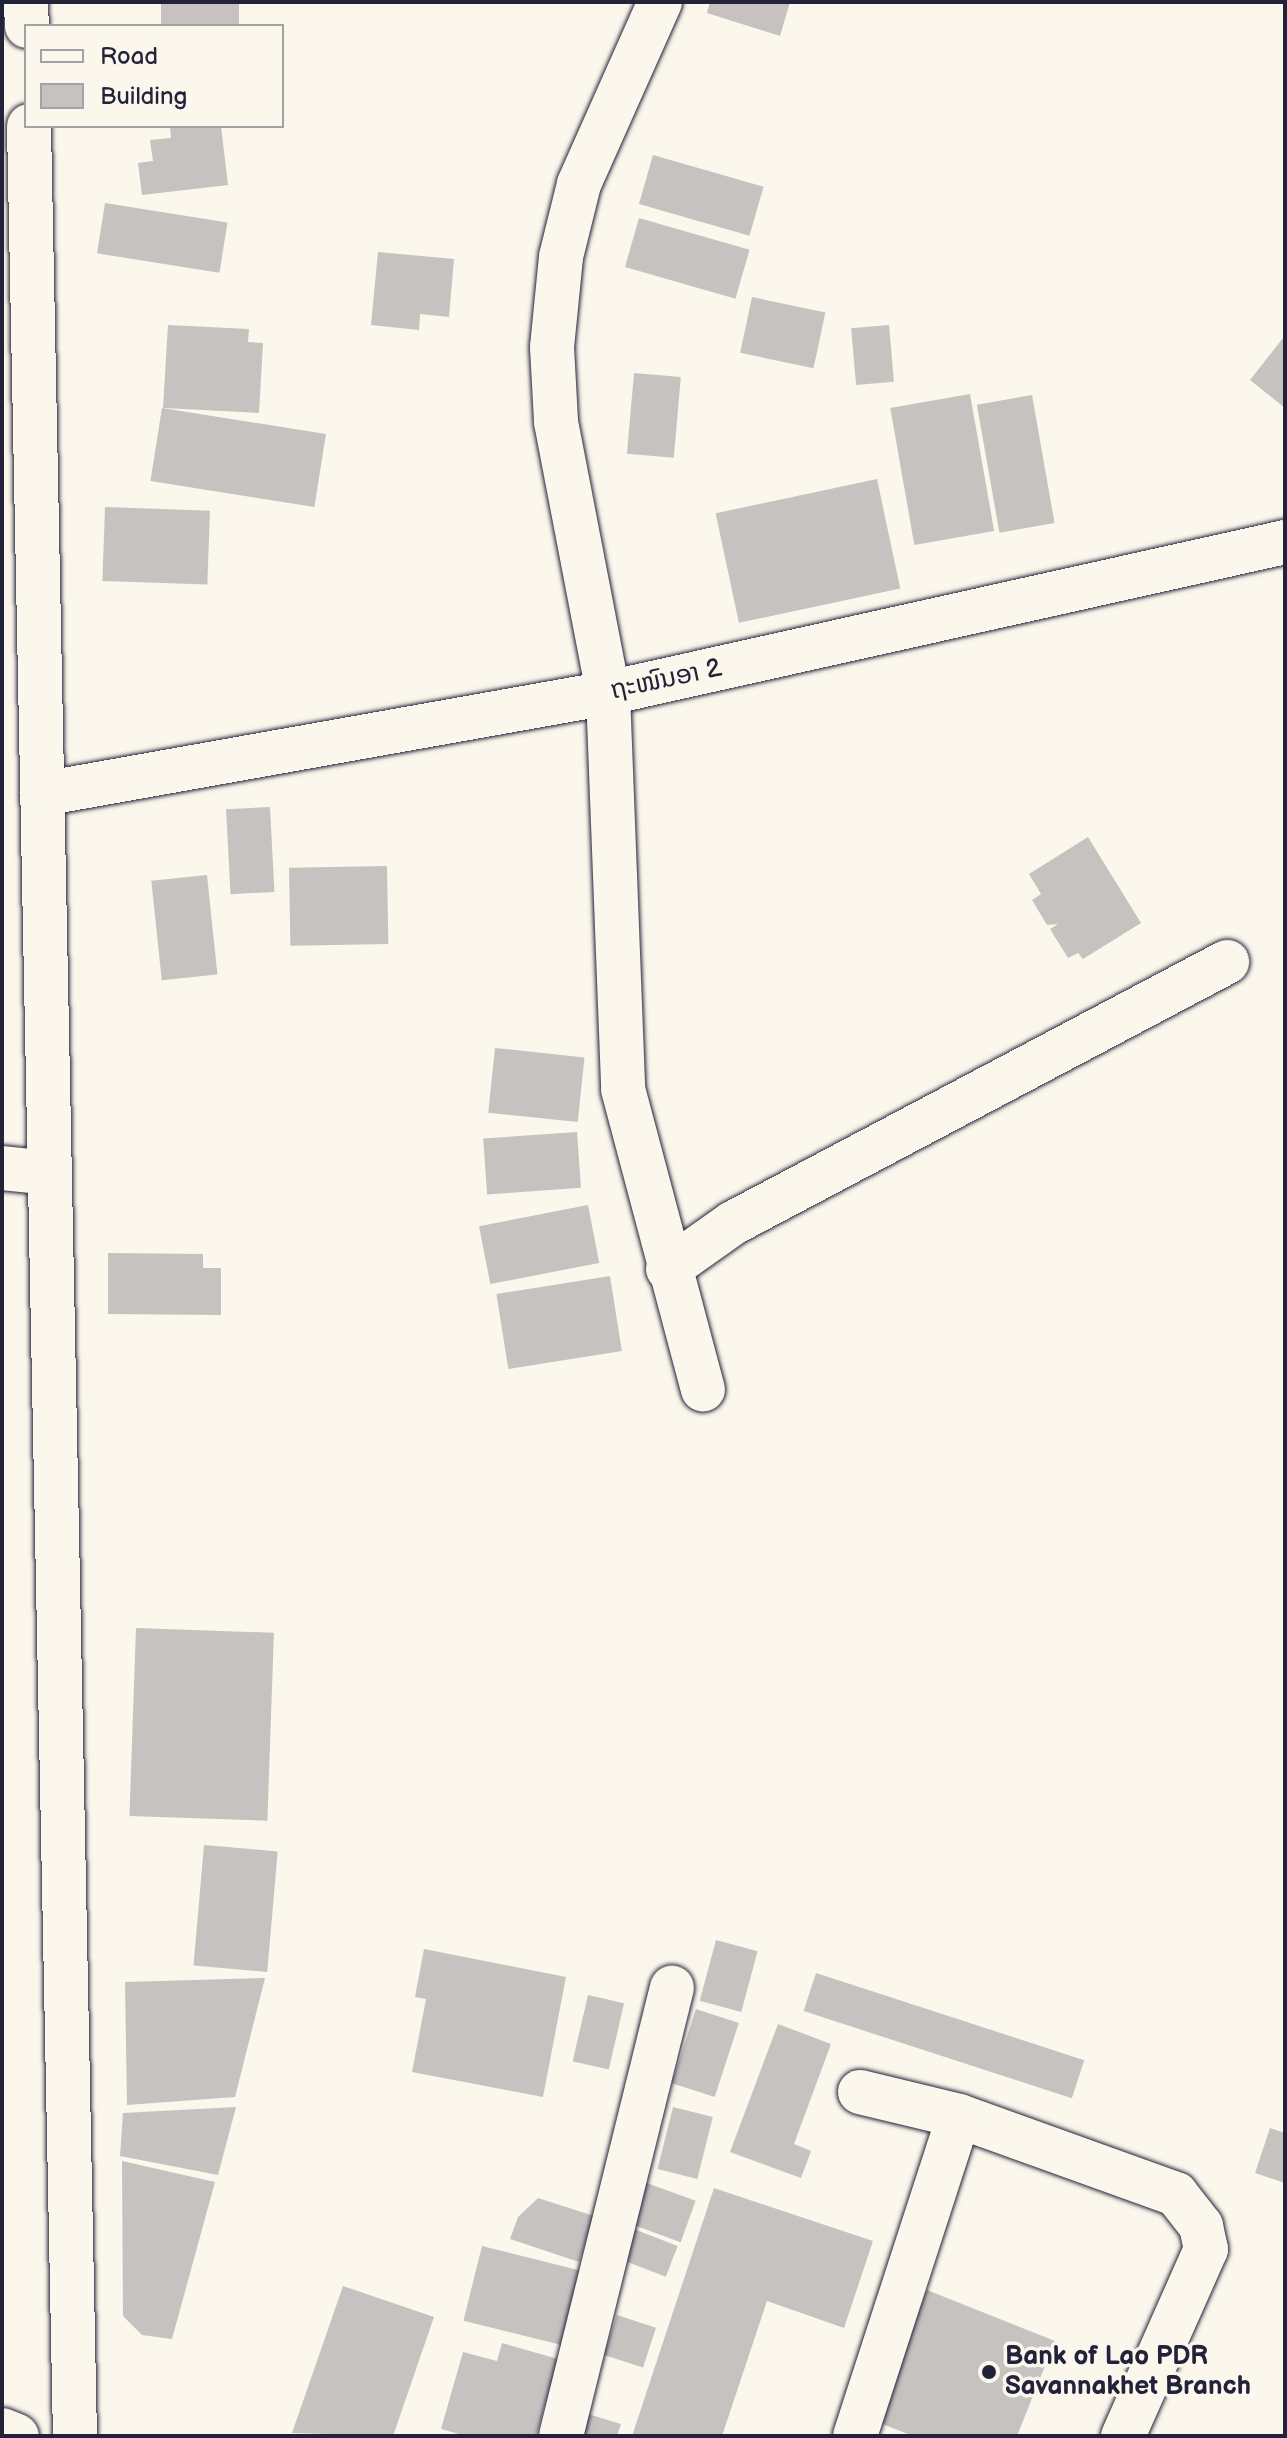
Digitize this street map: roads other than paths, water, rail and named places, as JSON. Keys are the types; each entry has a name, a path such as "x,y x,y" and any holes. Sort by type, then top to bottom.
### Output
{"street":[{"path":"26,2 27,24"},
{"path":"660,2 579,184 561,257 552,347 556,422 608,693 623,1089 668,1269 703,1390"},
{"path":"29,128 17,272 42,794 75,2436"},
{"name":"ຖະໜົນອາ 2","path":"42,794 608,693 1285,542"},
{"path":"668,1269 733,1223 1227,962"},
{"path":"2,1168 50,1173"},
{"path":"561,2436 672,1988"},
{"path":"860,2092 959,2116 1176,2194 1201,2226 1206,2249 1123,2436"},
{"path":"855,2436 959,2116"},
{"path":"2,2430 17,2436"}],"place":[{"name":"Bank of Lao PDR Savannakhet Branch","path":"989,2372"}]}
